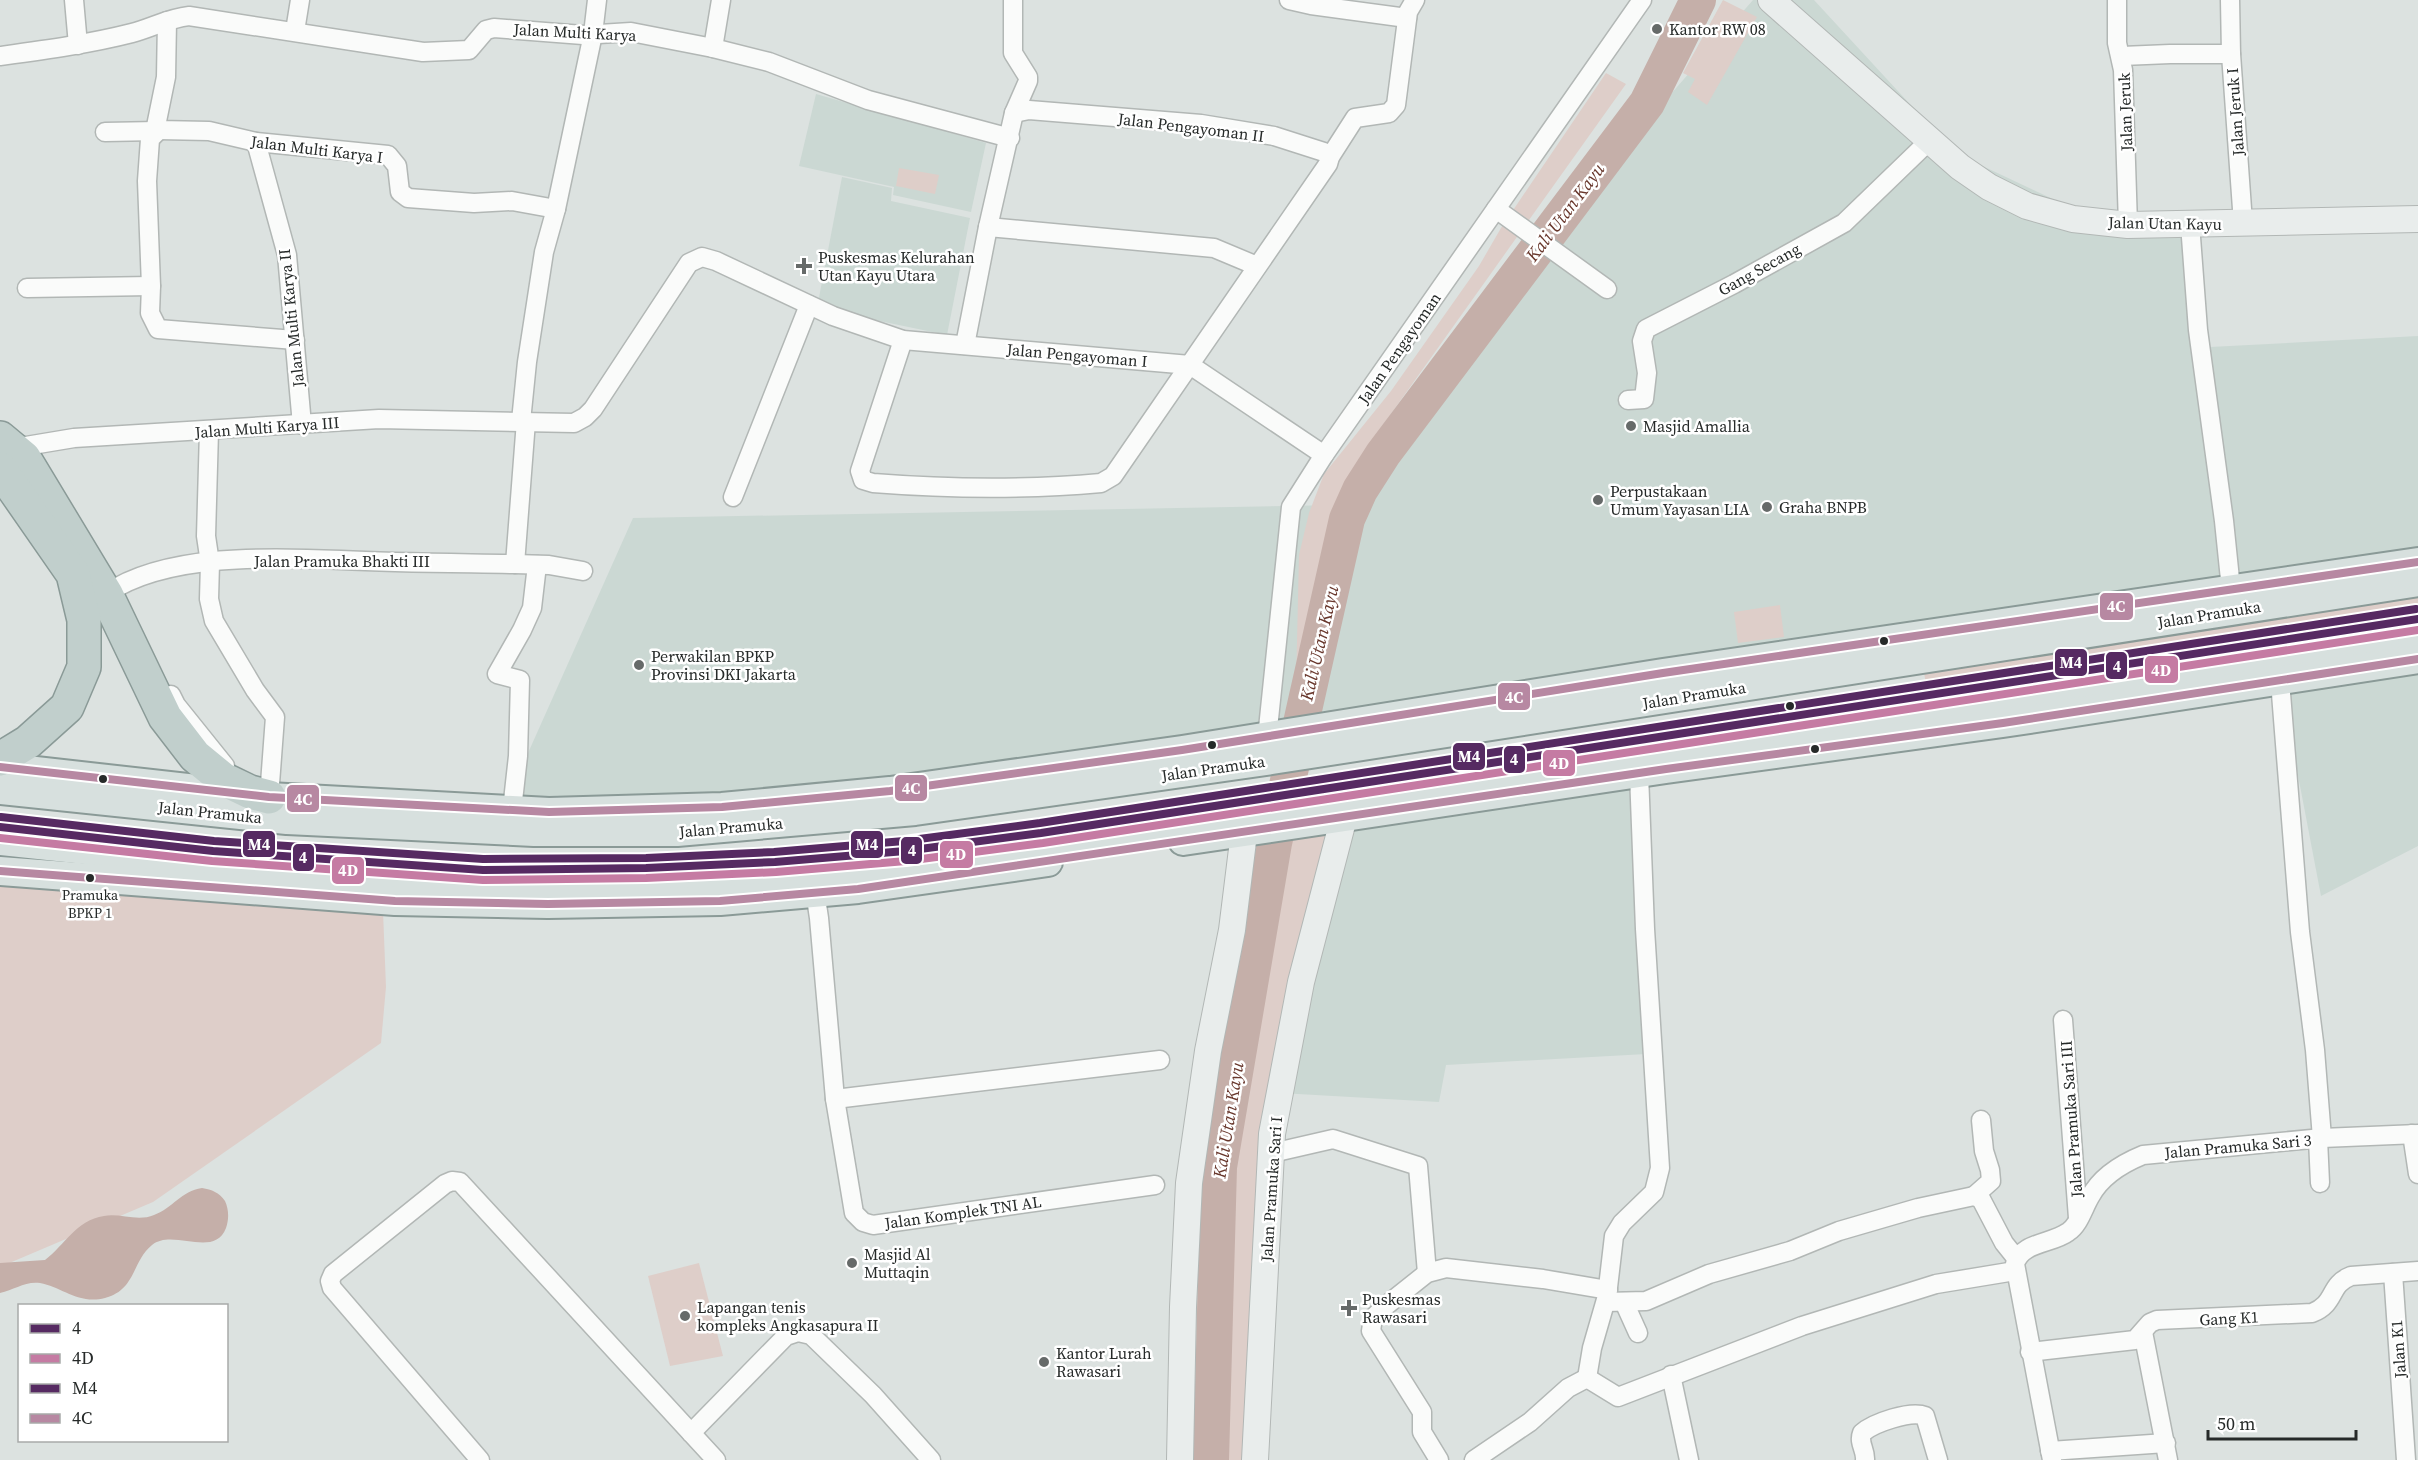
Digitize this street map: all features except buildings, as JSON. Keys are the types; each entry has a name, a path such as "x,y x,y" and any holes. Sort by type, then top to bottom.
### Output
{"highway":[{"path":"4,457 24,458 111,591 165,717 195,756 223,779 256,793"},
{"path":"0,759 28,742 67,707 84,667 84,620 73,574 4,457"}],"main road":[{"name":"Jalan Pramuka","path":"1845,658 2231,589 2418,562"},
{"name":"Jalan Pramuka","path":"0,767 256,793 549,812 722,807 890,791 1273,744 1318,741 1663,673 1845,658 2418,582"},
{"path":"0,871 395,901 548,904 720,901 813,882 1040,844 1250,825 1427,783 2418,632"},
{"path":"1292,815 1344,817 1409,808 2418,659"},
{"name":"Jalan Pramuka","path":"0,790 303,821 534,832 677,831 915,811 1273,744"},
{"path":"1409,808 1427,783"},
{"path":"256,793 303,821"},
{"path":"677,831 722,807"},
{"path":"0,841 369,876 592,881 701,878 813,882"},
{"path":"369,876 395,901"}],"street":[{"path":"74,0 78,45"},
{"path":"295,31 300,0"},
{"path":"515,564 527,362 544,252 556,209 593,33 597,0"},
{"path":"712,48 721,0"},
{"path":"965,345 988,227 1014,113 1028,81 1028,77 1013,53 1013,0"},
{"path":"1289,0 1407,18"},
{"path":"903,340 860,471 863,480 873,483 946,489 1038,489 1101,483 1113,476 1257,266 1286,228 1355,118 1389,112 1396,105 1407,18 1415,0"},
{"name":"Jalan Pengayoman","path":"1273,744 1291,507 1324,455 1642,0"},
{"name":"Jalan Utan Kayu","path":"1771,0 1960,167 1989,187 2027,206 2073,219 2128,225 2418,219"},
{"name":"Jalan Jeruk","path":"2117,0 2117,44 2122,56 2128,225"},
{"name":"Jalan Jeruk I","path":"2230,0 2231,54 2243,223"},
{"name":"Jalan Multi Karya","path":"0,56 78,45 134,33 180,17 198,16 423,52 469,50 486,30 494,27 583,35 631,32 769,62 868,100 1010,138"},
{"path":"167,21 166,77 156,126 158,131 150,139 147,171 152,286 150,313 158,329 295,340"},
{"path":"2122,56 2231,54"},
{"name":"Jalan Pengayoman II","path":"1014,113 1029,110 1201,124 1274,136 1324,152 1330,157"},
{"name":"Jalan Multi Karya I","path":"105,132 209,131 256,142 388,155 397,166 400,192 408,198 474,203 512,201 556,209"},
{"name":"Gang Secang","path":"1628,400 1644,399 1647,373 1642,341 1646,329 1734,284 1844,223 1929,141"},
{"name":"Jalan Multi Karya II","path":"256,142 286,255 302,425"},
{"path":"1496,209 1607,289"},
{"path":"2190,224 2198,330 2231,589"},
{"path":"988,227 1214,248 1257,266"},
{"name":"Jalan Pengayoman I","path":"523,421 574,423 585,417 593,409 689,263 702,257 717,261 809,305 903,340 1190,365 1324,455"},
{"path":"27,288 152,286"},
{"path":"733,497 809,305"},
{"name":"Jalan Multi Karya III","path":"4,457 26,446 74,438 379,419 523,421"},
{"path":"209,431 206,536 210,563 209,599 214,621 255,690 276,717 268,780 256,793"},
{"name":"Jalan Pramuka Bhakti III","path":"111,591 139,576 192,564 290,558 515,564 583,571"},
{"path":"513,810 520,680 497,674 532,608 537,565"},
{"name":"Jalan Pramuka Sari 3","path":"2016,1265 2025,1250 2066,1234 2073,1228 2101,1182 2125,1162 2143,1155 2320,1138 2315,1050 2300,932 2280,681"},
{"path":"1587,1378 1592,1348 1613,1298 1614,1236 1622,1223 1654,1192 1660,1168 1645,929 1639,774"},
{"name":"Jalan Pramuka Sari I","path":"1255,1460 1274,1124 1300,982 1344,817"},
{"path":"1180,1460 1182,1339 1189,1183 1208,1051 1250,825"},
{"name":"Jalan Komplek TNI AL","path":"813,882 835,1099 854,1213 863,1222 873,1225 1155,1185"},
{"name":"Jalan Pramuka Sari III","path":"2063,1020 2078,1218"},
{"path":"835,1099 1160,1060"},
{"path":"1439,1460 1422,1432 1422,1412 1370,1326 1373,1318 1383,1308 1427,1273 1446,1268 1543,1279 1613,1298 1646,1301 1709,1274 1790,1251 1839,1231 1918,1208 1974,1196 1991,1182 1984,1151 1981,1120"},
{"path":"2320,1183 2320,1138 2415,1134 2418,1174"},
{"path":"1272,1153 1334,1139 1418,1166 1427,1273"},
{"path":"480,1460 332,1288 330,1281 333,1274 445,1184 452,1181 460,1182 716,1460"},
{"path":"1974,1196 1981,1199 2016,1265 2030,1352 2051,1456 2167,1451 2143,1332"},
{"path":"1587,1378 1618,1397 1770,1337 1936,1284 2016,1265"},
{"name":"Gang K1","path":"2030,1352 2134,1340 2150,1323 2157,1320 2312,1313 2329,1302 2342,1279 2351,1276 2418,1271"},
{"name":"Jalan K1","path":"2393,1273 2406,1460"},
{"path":"1613,1298 1638,1333"},
{"path":"691,1433 786,1336 798,1332 811,1335 834,1357 885,1408 931,1460"},
{"path":"1671,1375 1689,1460"},
{"path":"1474,1460 1530,1422 1568,1388 1587,1378"},
{"path":"1865,1460 1860,1440 1867,1428 1902,1417 1923,1414 1938,1460"}],"shaded area":[{"path":"1723,0 1757,17 1707,105 1688,92 1695,79 1683,73"},
{"path":"1753,0 1814,0 1955,153 2080,212 2187,211 2210,347 2418,336 2418,561 890,791 503,809 633,518 1342,505 1428,372"},
{"path":"1606,73 1626,84 1373,439 1341,495 1322,576 1306,675 1296,684 1299,555 1309,513 1324,474 1391,391 1479,266 1501,228"},
{"path":"816,94 986,143 971,212 893,195 894,187 799,166"},
{"path":"899,168 939,175 935,194 896,186"},
{"path":"842,177 892,188 891,201 970,218 947,335 817,308"},
{"path":"2418,596 2418,619 1928,695 1924,673"},
{"path":"1780,605 1784,637 1738,643 1734,612"},
{"path":"2418,658 2418,846 2321,896 2280,681"},
{"path":"1639,774 1646,1054 1446,1065 1439,1102 1280,1093 1344,817"},
{"path":"1344,818 1279,1094 1257,1460 1180,1460 1189,1182 1246,836"},
{"path":"0,880 383,911 386,987 381,1043 153,1202 0,1267"},
{"path":"202,1188 218,1193 225,1201 228,1221 220,1237 203,1243 171,1240 152,1245 123,1289 115,1294 96,1300 87,1299 40,1283 24,1284 0,1293 0,1263 45,1260 78,1228 94,1218 110,1215 148,1217 161,1212 188,1192"},
{"name":"Lapangan tenis kompleks Angkasapura II","path":"699,1263 723,1356 670,1366 648,1276"}],"waterway":[{"name":"Kali Utan Kayu","path":"1211,1460 1219,1167 1274,843 1347,519 1360,490 1383,454 1647,103 1698,0"}],"transit line":[{"name":"4C","path":"0,767 269,797 549,812 722,807 890,791 1182,750 1663,673 2418,562"},
{"name":"M4","path":"1,817 214,841 483,859 646,858 774,852 904,841 1040,823 2416,609"},
{"name":"4","path":"0,827 213,851 483,870 646,868 775,862 905,851 1041,833 2418,619"},
{"name":"4D","path":"0,838 212,861 483,880 646,878 776,872 906,861 1043,843 2418,630"},
{"name":"4C","path":"0,871 395,901 548,904 720,901 858,889 1666,769 2003,723 2418,659"}],"place":[{"name":"Kantor RW 08","path":"1657,29"},
{"name":"Puskesmas Kelurahan Utan Kayu Utara","path":"804,266"},
{"name":"Masjid Amallia","path":"1631,426"},
{"name":"Perpustakaan Umum Yayasan LIA","path":"1598,500"},
{"name":"Graha BNPB","path":"1767,507"},
{"name":"Perwakilan BPKP Provinsi DKI Jakarta","path":"639,665"},
{"name":"Pramuka BPKP 1","path":"90,878"},
{"name":"Masjid Al Muttaqin","path":"852,1263"},
{"name":"Puskesmas Rawasari","path":"1349,1308"},
{"name":"Lapangan tenis kompleks Angkasapura II","path":"685,1316"},
{"name":"Kantor Lurah Rawasari","path":"1044,1362"}]}
